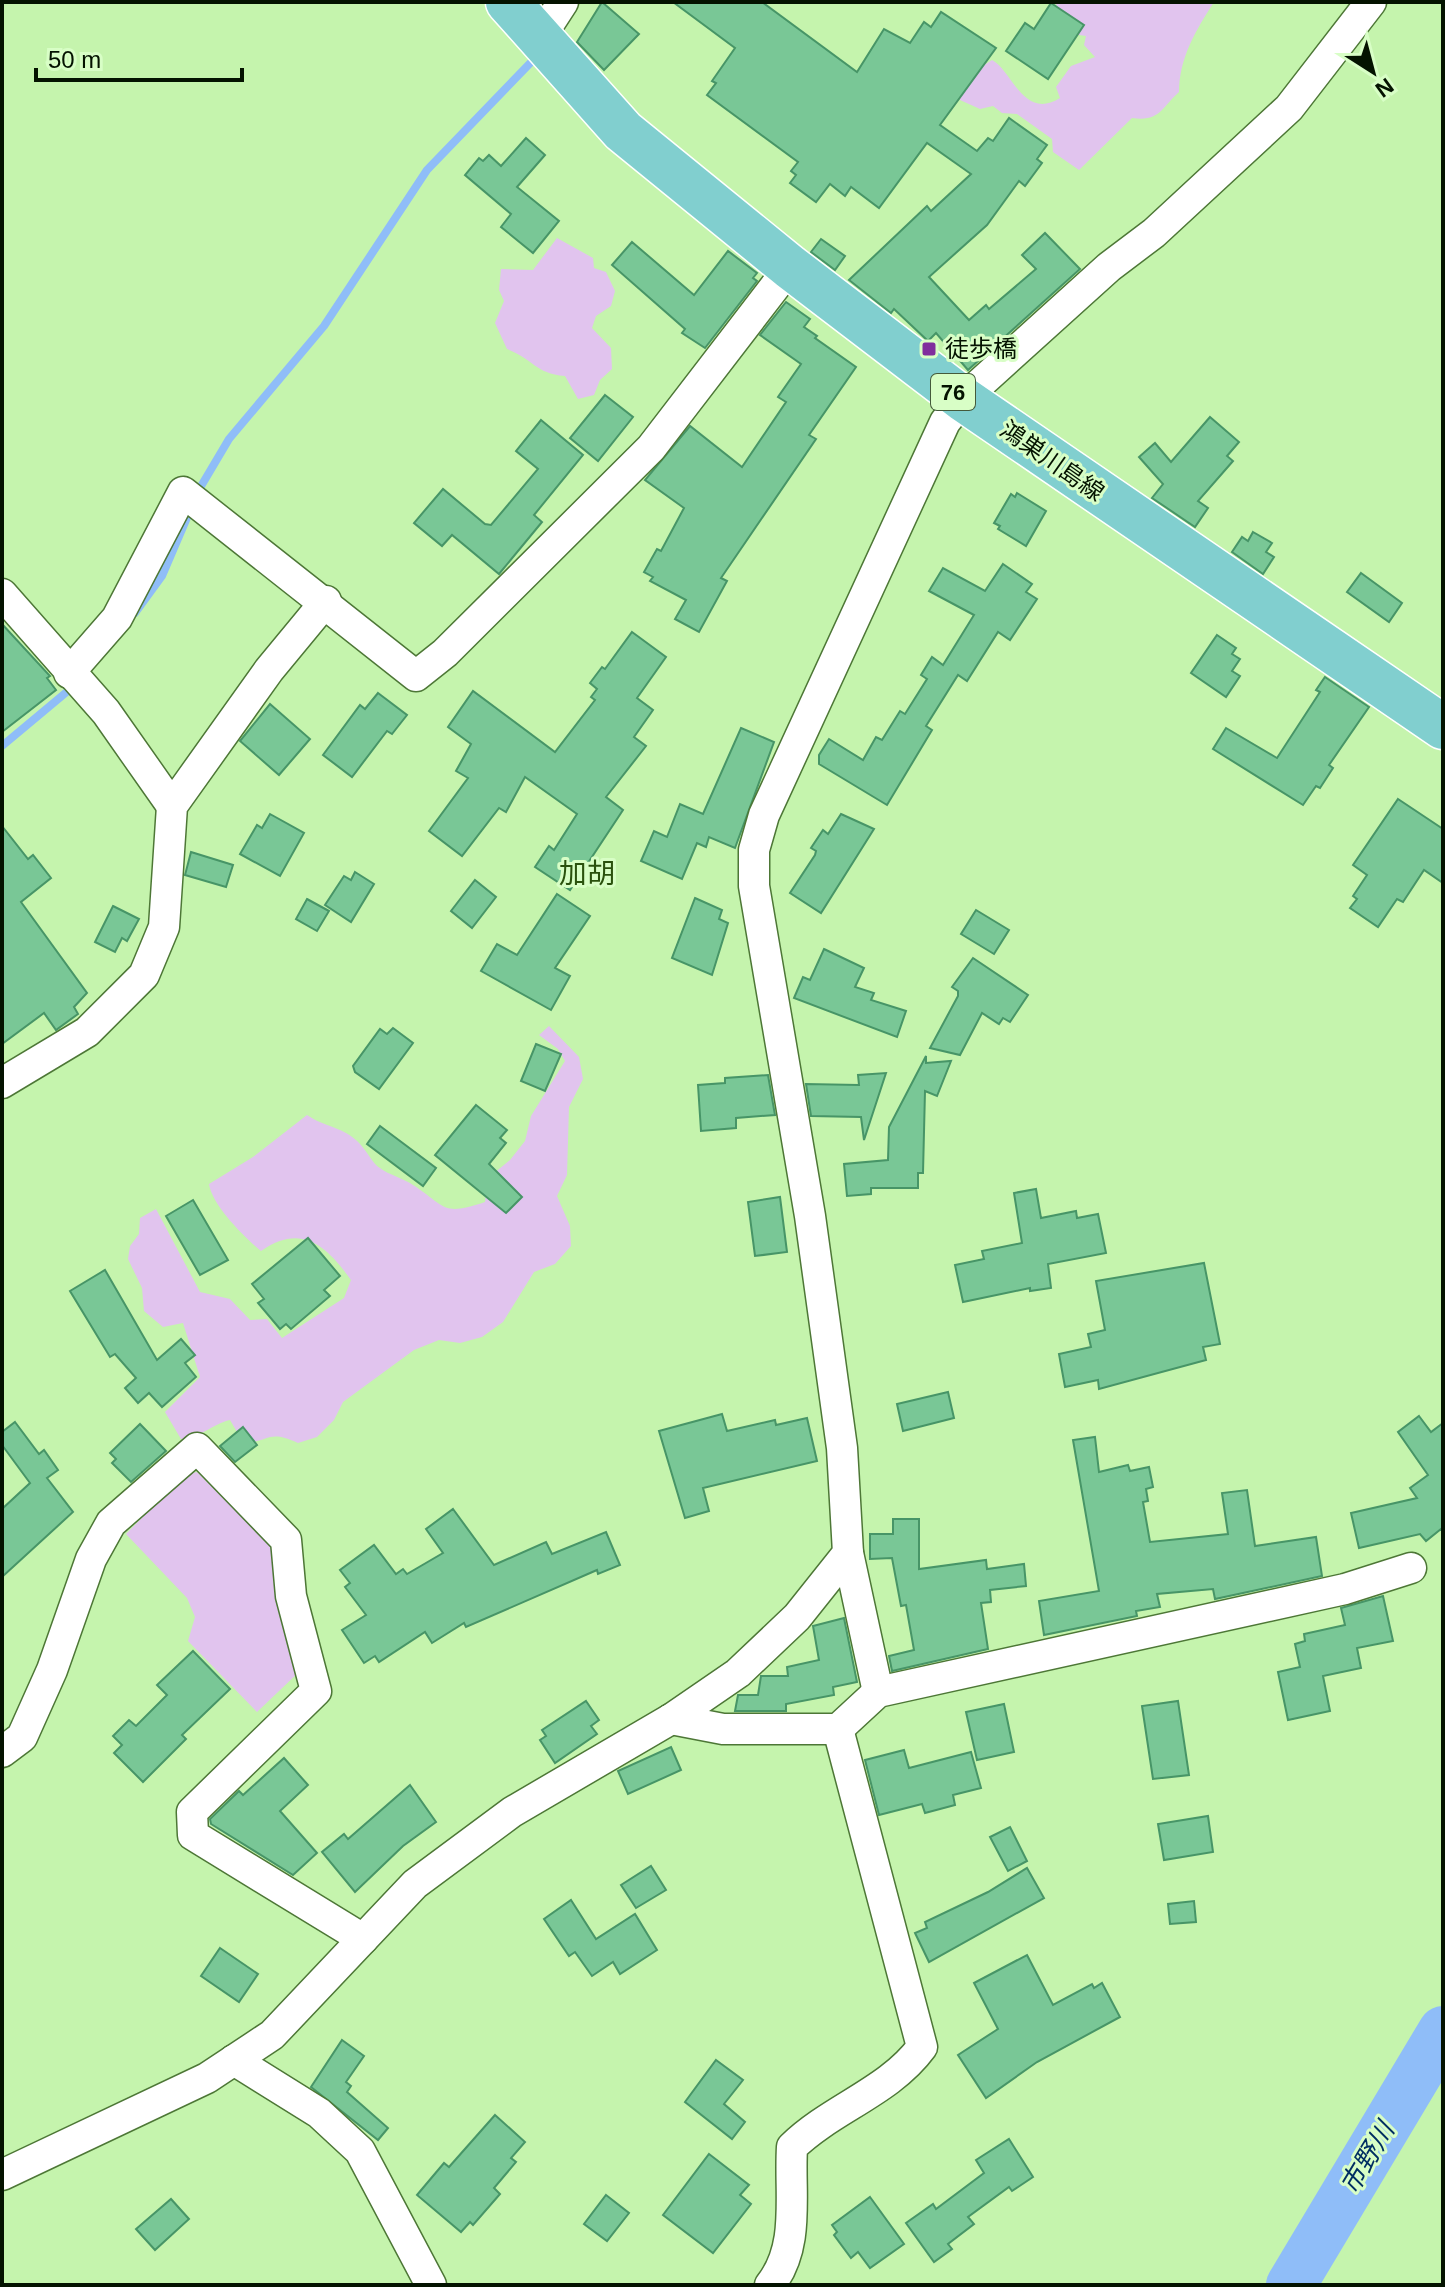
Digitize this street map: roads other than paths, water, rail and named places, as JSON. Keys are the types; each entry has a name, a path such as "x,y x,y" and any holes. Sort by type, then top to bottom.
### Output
{"main road":[{"name":"鴻巣川島線","path":"508,2 623,131 790,267 963,399 1443,727"}],"street":[{"path":"539,39 563,2"},
{"path":"878,1692 848,1553 842,1448 810,1216 754,886 754,850 764,815 945,422 963,399 1109,267 1154,233 1289,108 1371,2"},
{"path":"69,673 117,618 183,492 326,601 416,676 445,653 651,448 790,267"},
{"path":"2,594 106,712 172,806"},
{"path":"2,1083 87,1032 144,975 164,927 172,806 269,670 326,601"},
{"path":"2,1752 22,1737 52,1670 91,1559 111,1523 197,1448 286,1540 291,1596 316,1691 192,1812 193,1835 363,1939"},
{"path":"2,2175 207,2078 272,2035 415,1884 512,1812 671,1719 738,1673 797,1617 848,1553"},
{"path":"671,1719 723,1729 838,1729 878,1692 1345,1589 1411,1568"},
{"path":"770,2285 783,2267 792,2227 792,2147 808,2132 905,2070 922,2047 838,1729"},
{"path":"234,2060 319,2113 360,2151 431,2285"}],"waterway":[{"path":"197,493 229,439 324,326 427,170 539,54"},
{"path":"135,613 162,576 192,506"},
{"path":"2,746 75,685"},
{"name":"市野川","path":"1291,2285 1443,2031"}],"place":[{"name":"徒歩橋","path":"929,349"}],"district":[{"name":"加胡","path":"587,873"}]}
